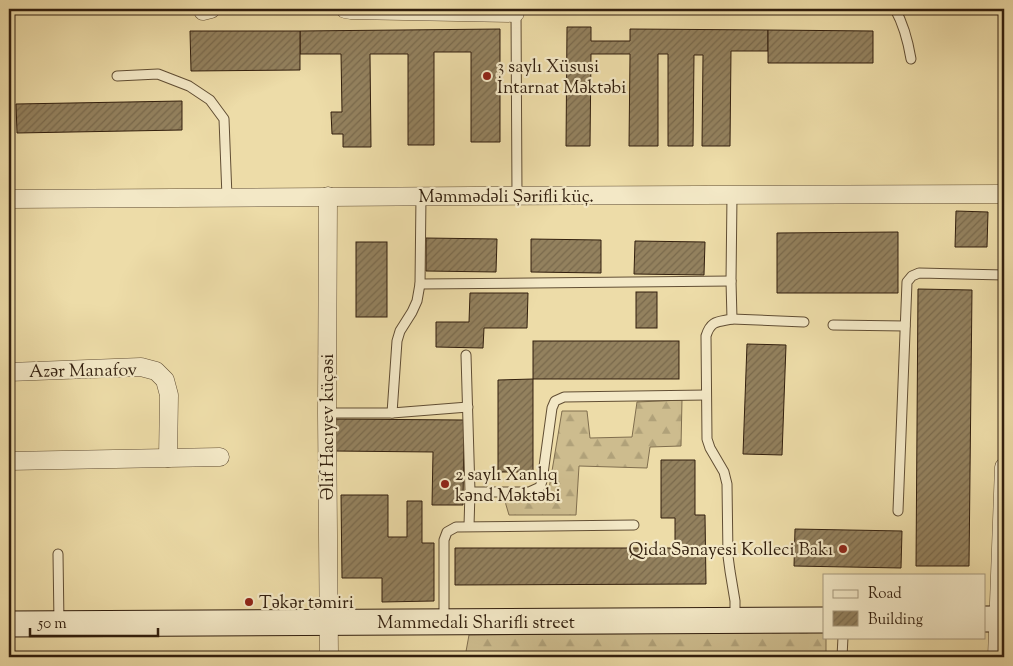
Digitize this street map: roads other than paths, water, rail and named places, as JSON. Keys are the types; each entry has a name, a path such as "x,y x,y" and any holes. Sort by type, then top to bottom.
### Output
{"street":[{"path":"345,9 516,11"},
{"name":"Məmmədəli Şərifli küç.","path":"9,199 1004,194"},
{"name":"Əlif Hacıyev küçəsi","path":"328,196 329,657"},
{"name":"Azər Manafov","path":"9,372 141,367 156,371 164,380 169,395 168,458"},
{"path":"9,461 220,457"},
{"path":"997,657 995,619 1004,467"},
{"name":"Mammedali Sharifli street","path":"9,624 823,620"}],"lane":[{"path":"895,9 901,19 907,37 911,59"},
{"path":"516,11 517,196"},
{"path":"117,76 158,74 189,86 210,100 224,119 227,197"},
{"path":"392,413 397,341 400,331 417,301 420,284 421,196"},
{"path":"732,196 732,320"},
{"path":"898,511 907,282 912,276 919,273 1004,275"},
{"path":"420,284 731,280"},
{"path":"735,620 735,601 728,556 727,484 724,472 707,439 706,336 709,327 716,322 732,320 804,322"},
{"path":"833,326 905,326"},
{"path":"466,355 470,492 469,526"},
{"path":"470,492 529,492 540,487 552,408 555,401 564,397 706,395"},
{"path":"327,413 392,413 468,407"},
{"path":"444,622 444,540 447,532 456,527 634,525"},
{"path":"58,554 59,624"},
{"path":"842,657 843,638"}],"place":[{"name":"3 saylı Xüsusi İntarnat Məktəbi","path":"487,76"},
{"name":"2 saylı Xanlıq kənd Məktəbi","path":"445,484"},
{"name":"Qida Sənayesi Kolleci Bakı","path":"843,549"},
{"name":"Təkər təmiri","path":"249,602"}]}
